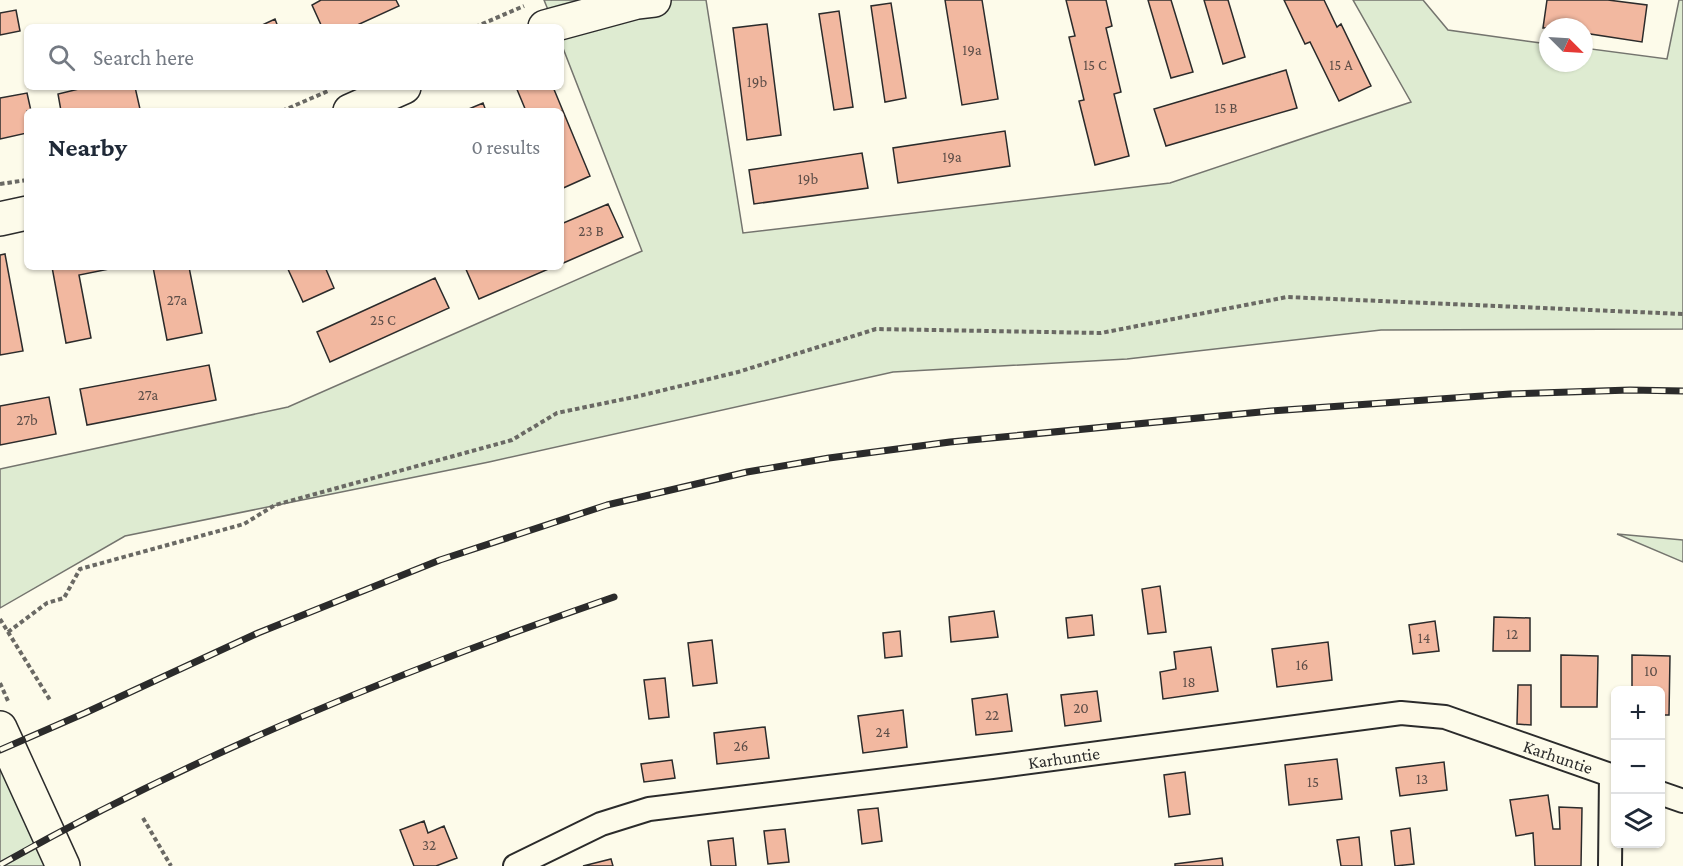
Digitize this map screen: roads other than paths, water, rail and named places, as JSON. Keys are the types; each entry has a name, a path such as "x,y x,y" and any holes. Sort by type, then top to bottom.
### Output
{"street":[{"path":"538,15 654,0"},
{"path":"357,108 397,90"},
{"path":"0,219 24,214"},
{"name":"Karhuntie","path":"515,866 601,824 649,809 877,782 1401,713 1445,717 1611,775"},
{"path":"0,728 63,866"},
{"path":"1610,866 1612,794"},
{"path":"1663,794 1683,801"}],"railway":[{"path":"0,750 258,633 440,560 607,505 747,472 829,458 950,442 1271,411 1510,394 1630,390 1683,391"},
{"path":"0,865 148,787 301,717 456,654 614,597"}]}
